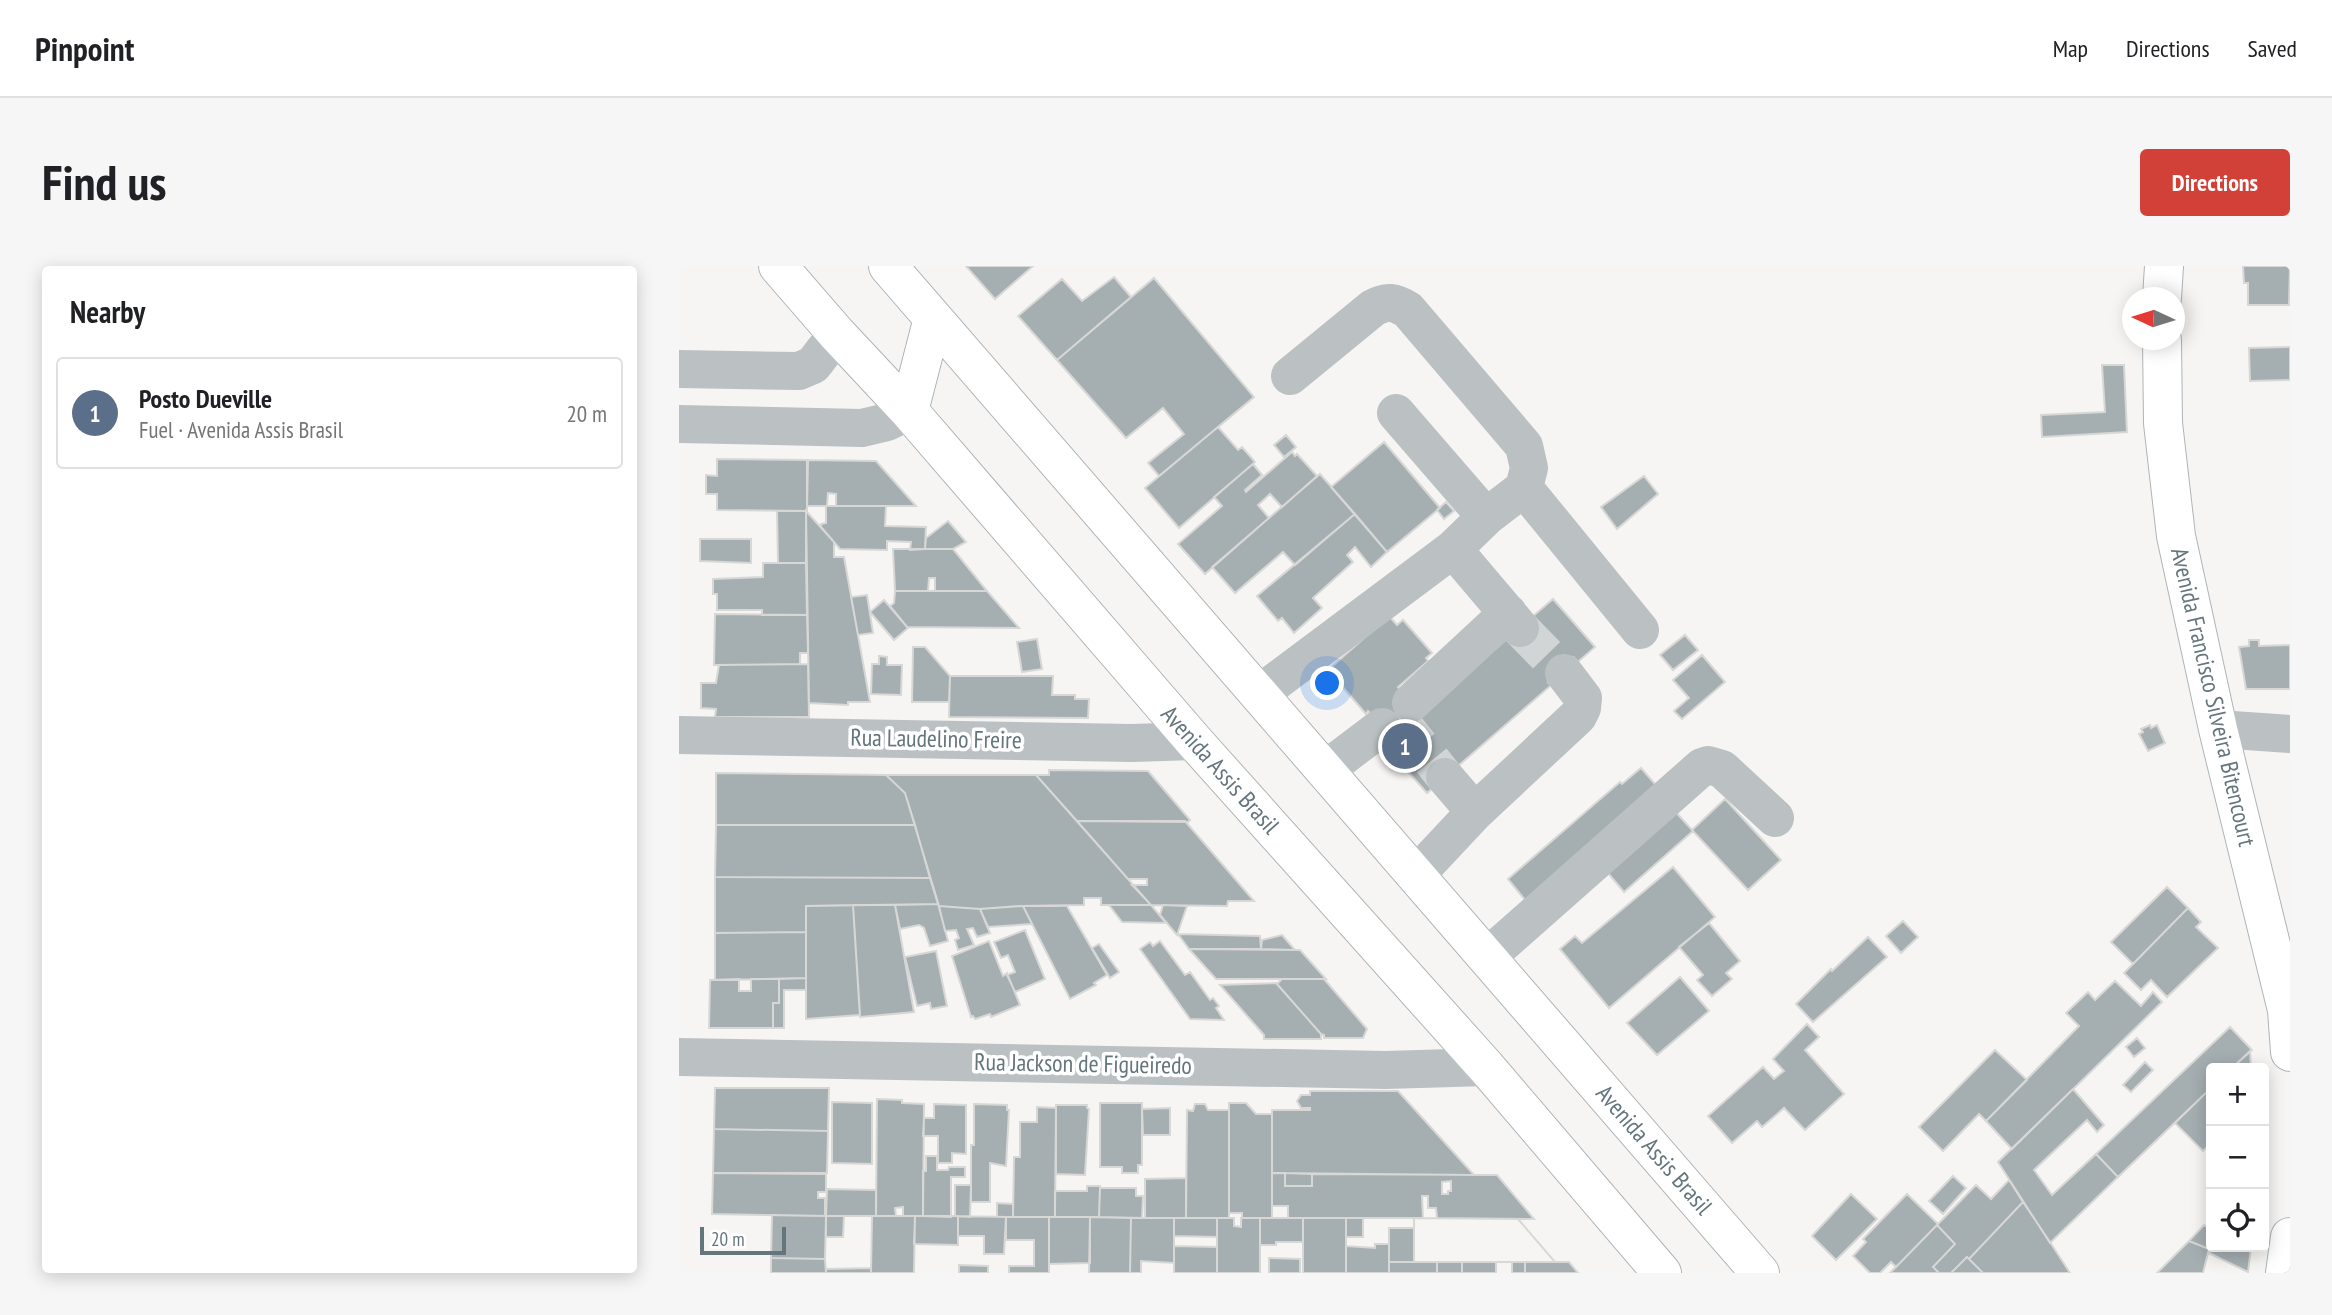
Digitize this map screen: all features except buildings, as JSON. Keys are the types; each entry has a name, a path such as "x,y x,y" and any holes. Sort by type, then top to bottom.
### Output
{"main road":[{"name":"Avenida Assis Brasil","path":"778,266 909,411 1193,741 1486,1067 1662,1273"},
{"name":"Avenida Assis Brasil","path":"888,266 1760,1273"},
{"path":"2163,287 2164,266"},
{"path":"909,411 933,318"},
{"name":"Avenida Francisco Silveira Bitencourt","path":"2162,350 2163,423 2176,536 2218,729 2287,1010 2290,1052"},
{"path":"2285,1273 2290,1237"}],"street":[{"path":"1259,694 1453,549 1486,517 1524,488 1529,468 1524,446 1408,310 1399,305 1381,303 1373,308 1290,376"},
{"path":"679,369 799,371 813,365 837,334"},
{"path":"679,424 862,428 887,422 909,411"},
{"path":"1396,413 1486,517"},
{"path":"1524,488 1640,630"},
{"path":"1411,703 1514,620 1453,549"},
{"path":"1416,874 1475,812 1578,716 1583,698 1564,673"},
{"path":"1325,770 1382,727"},
{"path":"2218,729 2290,734"},
{"name":"Rua Laudelino Freire","path":"679,735 1132,743 1193,741"},
{"path":"1487,957 1702,767 1708,765 1722,769 1775,818"},
{"path":"1445,777 1475,812"},
{"name":"Rua Jackson de Figueiredo","path":"679,1057 1386,1070 1486,1067"}],"tunnel":[{"path":"1520,628 1564,673"},
{"path":"1396,716 1445,777"}],"place":[{"name":"Posto Dueville","path":"1405,746"}]}
